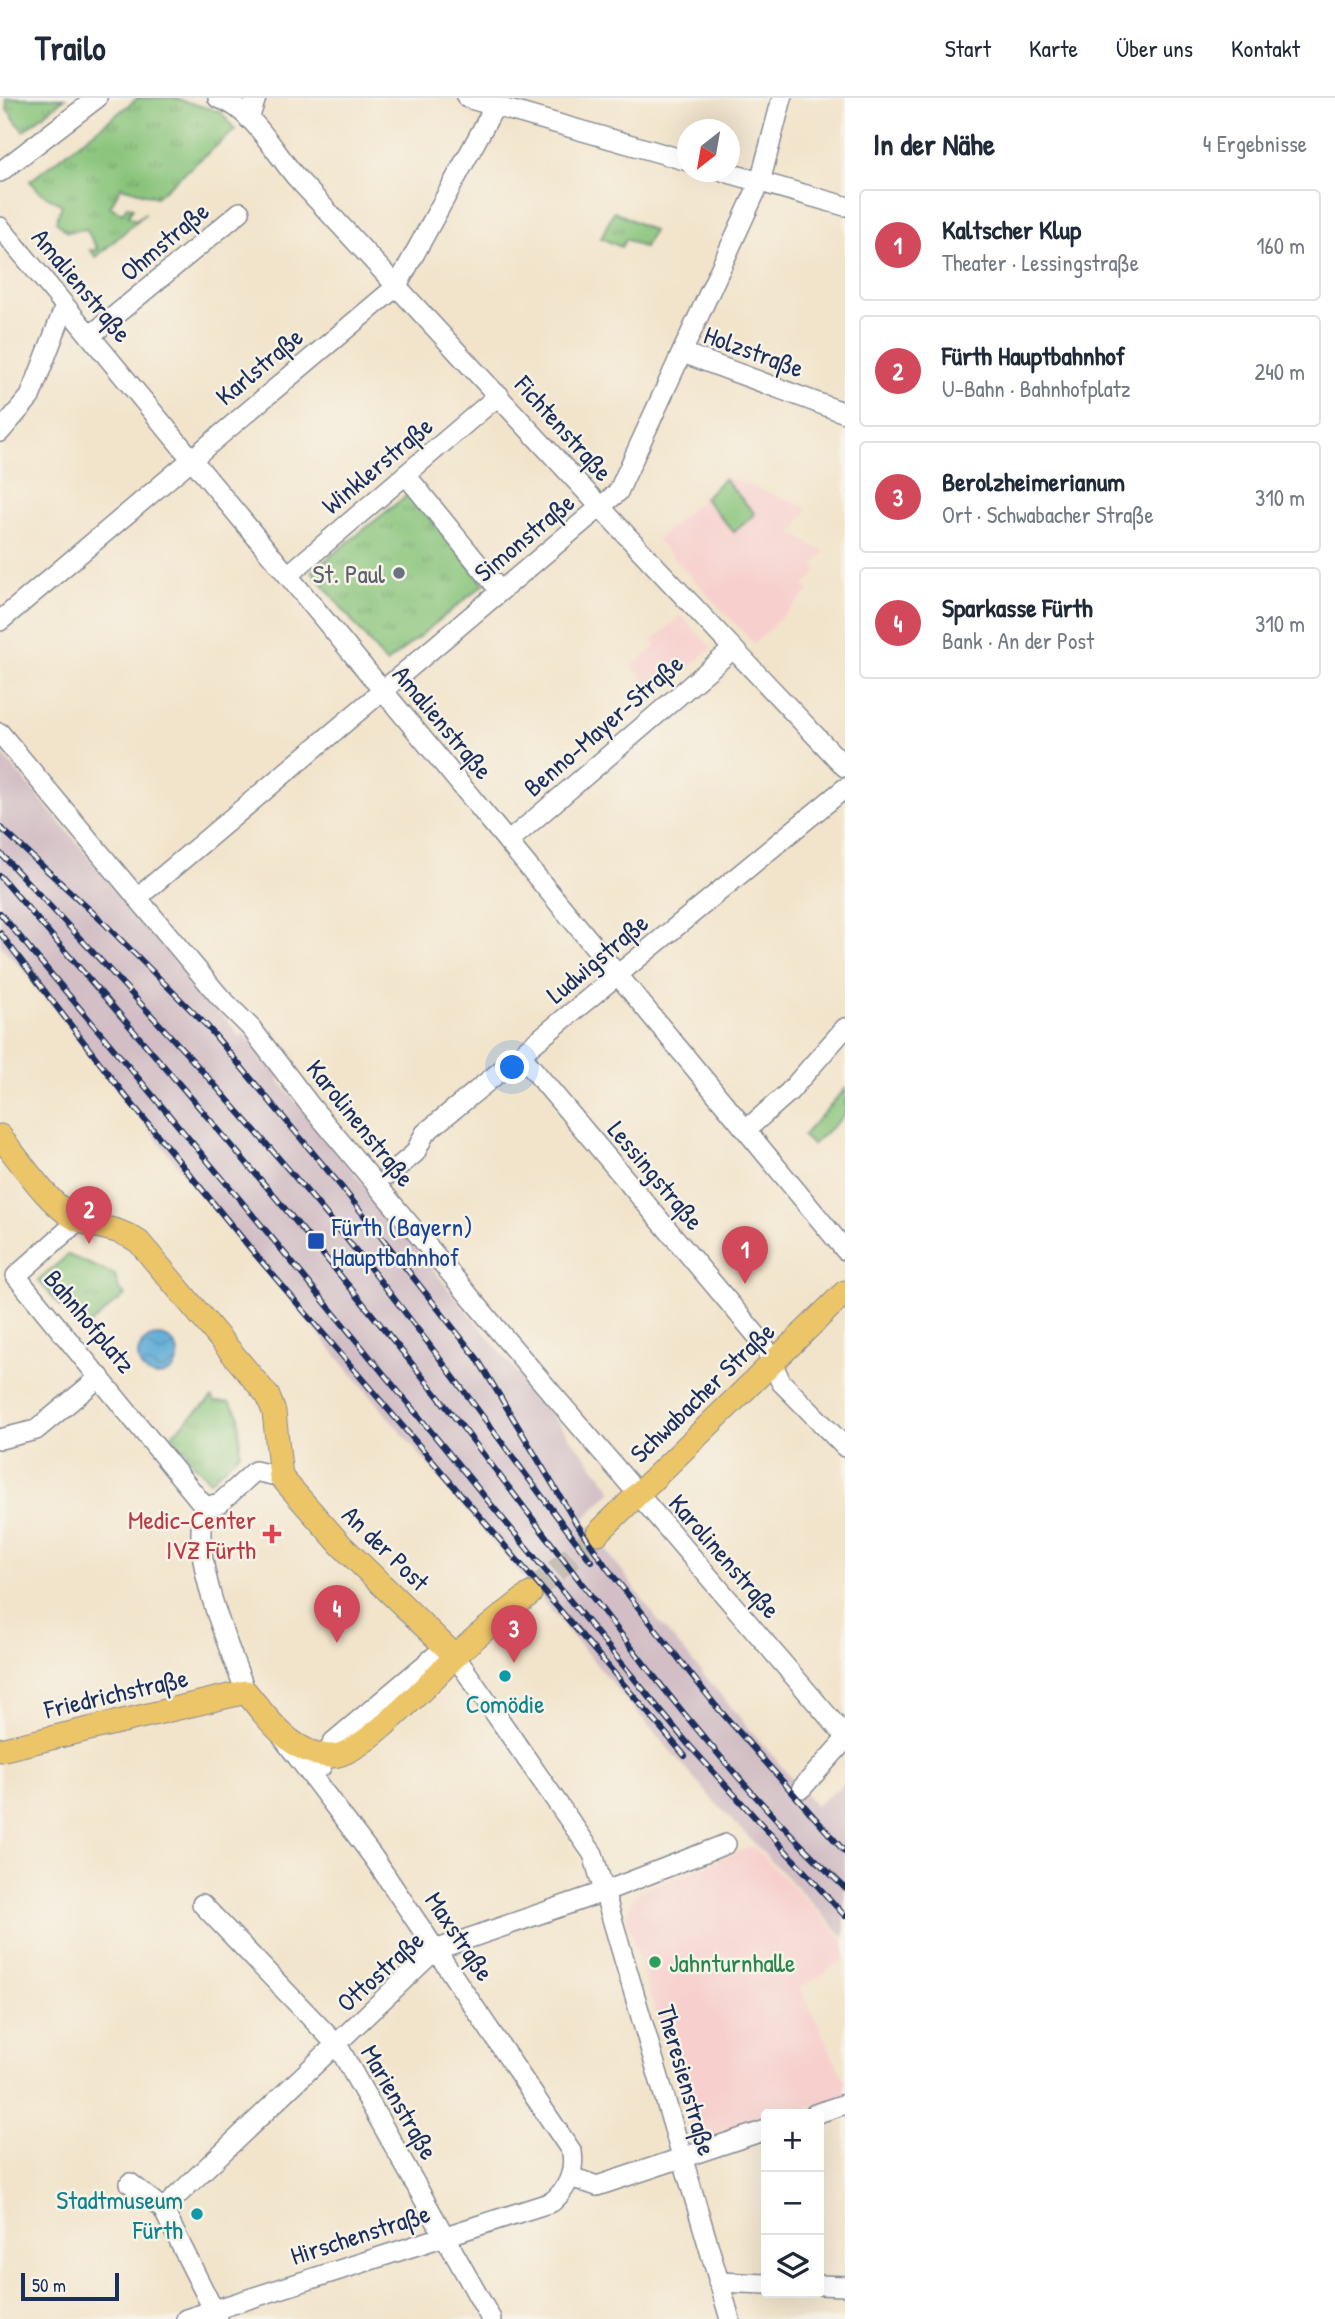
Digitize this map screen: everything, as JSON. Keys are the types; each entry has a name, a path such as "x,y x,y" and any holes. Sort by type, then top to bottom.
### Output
{"main road":[{"path":"0,1136 60,1207 79,1220 123,1231 139,1242 268,1396 274,1412 281,1477"},
{"name":"Schwabacher Straße","path":"598,1533 845,1292"},
{"name":"An der Post","path":"281,1477 334,1538 455,1656"},
{"path":"325,1755 349,1753 425,1688 455,1656 530,1594"},
{"name":"Maxstraße","path":"246,1692 281,1734 325,1755"},
{"name":"Friedrichstraße","path":"0,1751 246,1692"}],"street":[{"path":"0,172 97,98"},
{"name":"Fichtenstraße","path":"218,98 226,100 249,118 295,176 601,508 845,767"},
{"path":"249,118 256,98"},
{"path":"467,98 677,158"},
{"name":"Simonstraße","path":"137,898 618,492 760,182 782,98"},
{"name":"Karlstraße","path":"0,621 191,457 397,286 495,106"},
{"path":"740,176 845,206"},
{"name":"Ohmstraße","path":"90,336 240,212"},
{"name":"Amalienstraße","path":"0,227 845,1250"},
{"path":"0,432 30,397 65,306"},
{"name":"Holzstraße","path":"683,353 845,413"},
{"name":"Winklerstraße","path":"288,575 499,395"},
{"path":"406,475 500,591"},
{"name":"Benno-Mayer-Straße","path":"508,842 733,649"},
{"name":"Karolinenstraße","path":"0,733 219,996 251,1028 361,1167 845,1738"},
{"name":"Ludwigstraße","path":"390,1174 415,1153 425,1133 845,788"},
{"path":"746,1130 789,1092 845,1028"},
{"name":"Lessingstraße","path":"521,1055 763,1343 781,1382 845,1447"},
{"name":"Bahnhofplatz","path":"79,1220 16,1276 100,1377 203,1514"},
{"path":"0,1439 36,1430 100,1377"},
{"path":"203,1514 220,1503 255,1471 281,1477"},
{"name":"Maxstraße","path":"203,1514 200,1540 209,1584 225,1641 246,1692"},
{"path":"322,1786 321,1765 325,1755 345,1731 435,1656 455,1656"},
{"name":"Theresienstraße","path":"455,1656 593,1854 730,2319"},
{"name":"Maxstraße","path":"281,1734 322,1786 572,2152 571,2177"},
{"path":"802,1788 845,1738"},
{"path":"322,1786 349,1753"},
{"name":"Ottostraße","path":"163,2209 338,2046 435,1950 606,1891 726,1844"},
{"name":"Marienstraße","path":"202,1904 338,2046 446,2234 491,2319"},
{"path":"824,2111 845,2104"},
{"path":"571,2177 597,2186 761,2132"},
{"name":"Hirschenstraße","path":"186,2319 216,2314 446,2234 552,2202 571,2177"},
{"path":"130,2183 163,2209 216,2314"},
{"path":"718,2282 761,2284"},
{"path":"824,2285 845,2286"}],"shaded area":[{"path":"727,476 807,508 793,534 825,552 814,565 818,572 804,585 809,591 754,644 657,540"},
{"path":"681,615 712,648 656,695 632,667 656,646 652,641"},
{"path":"0,751 240,1036 244,1033 281,1077 278,1080 609,1485 611,1492 584,1519 659,1622 815,1806 845,1783 845,1938 712,1799 605,1675 189,1180 27,974 0,945"},
{"path":"753,1846 845,1941 845,1957 818,1978 800,1987 845,2081 845,2096 805,2109 761,2109 761,2124 696,2144 626,1916 633,1897 640,1891"}],"green space":[{"path":"6,98 65,98 23,131 7,109"},
{"path":"138,98 174,98 221,112 235,130 156,197 121,187 110,207 122,213 127,206 133,208 128,216 135,220 146,213 96,257 90,250 98,250 86,229 67,232 56,221 62,205 40,192 30,181"},
{"path":"614,211 653,231 644,248 626,239 621,247 601,238"},
{"path":"724,479 755,514 734,532 704,498"},
{"path":"410,493 484,584 386,663 312,571"},
{"path":"845,1089 845,1115 812,1145 803,1136"},
{"path":"68,1255 115,1275 119,1290 125,1295 82,1331 38,1280"},
{"path":"212,1398 215,1402 229,1402 239,1414 240,1453 210,1481 186,1455 188,1453 184,1448 181,1450 171,1439 173,1433"}],"water":[{"path":"158,1336 166,1337 172,1342 177,1348 177,1364 172,1370 166,1375 158,1376 150,1375 144,1370 139,1364 138,1356 139,1348 144,1342 150,1337"}],"tunnel":[{"path":"530,1594 598,1533"}],"railway":[{"path":"0,827 103,922 207,1026 344,1190 477,1358 576,1523 607,1568 716,1706 845,1852"},
{"path":"0,853 191,1059 330,1218 402,1308 591,1561"},
{"path":"0,876 342,1277 688,1718 790,1834 845,1888"},
{"path":"0,913 272,1238 688,1744 845,1916"},
{"path":"0,933 123,1093 255,1254 685,1756"}],"place":[{"name":"St. Paul","path":"399,573"},
{"name":"Fürth (Bayern) Hauptbahnhof","path":"316,1241"},
{"name":"Fürth Hauptbahnhof","path":"89,1244"},
{"name":"Kaltscher Klup","path":"745,1284"},
{"name":"Medic-Center IVZ Fürth","path":"272,1534"},
{"name":"Sparkasse Fürth","path":"337,1643"},
{"name":"Berolzheimerianum","path":"514,1663"},
{"name":"Comödie","path":"505,1676"},
{"name":"Jahnturnhalle","path":"655,1962"},
{"name":"Stadtmuseum Fürth","path":"197,2214"}]}
